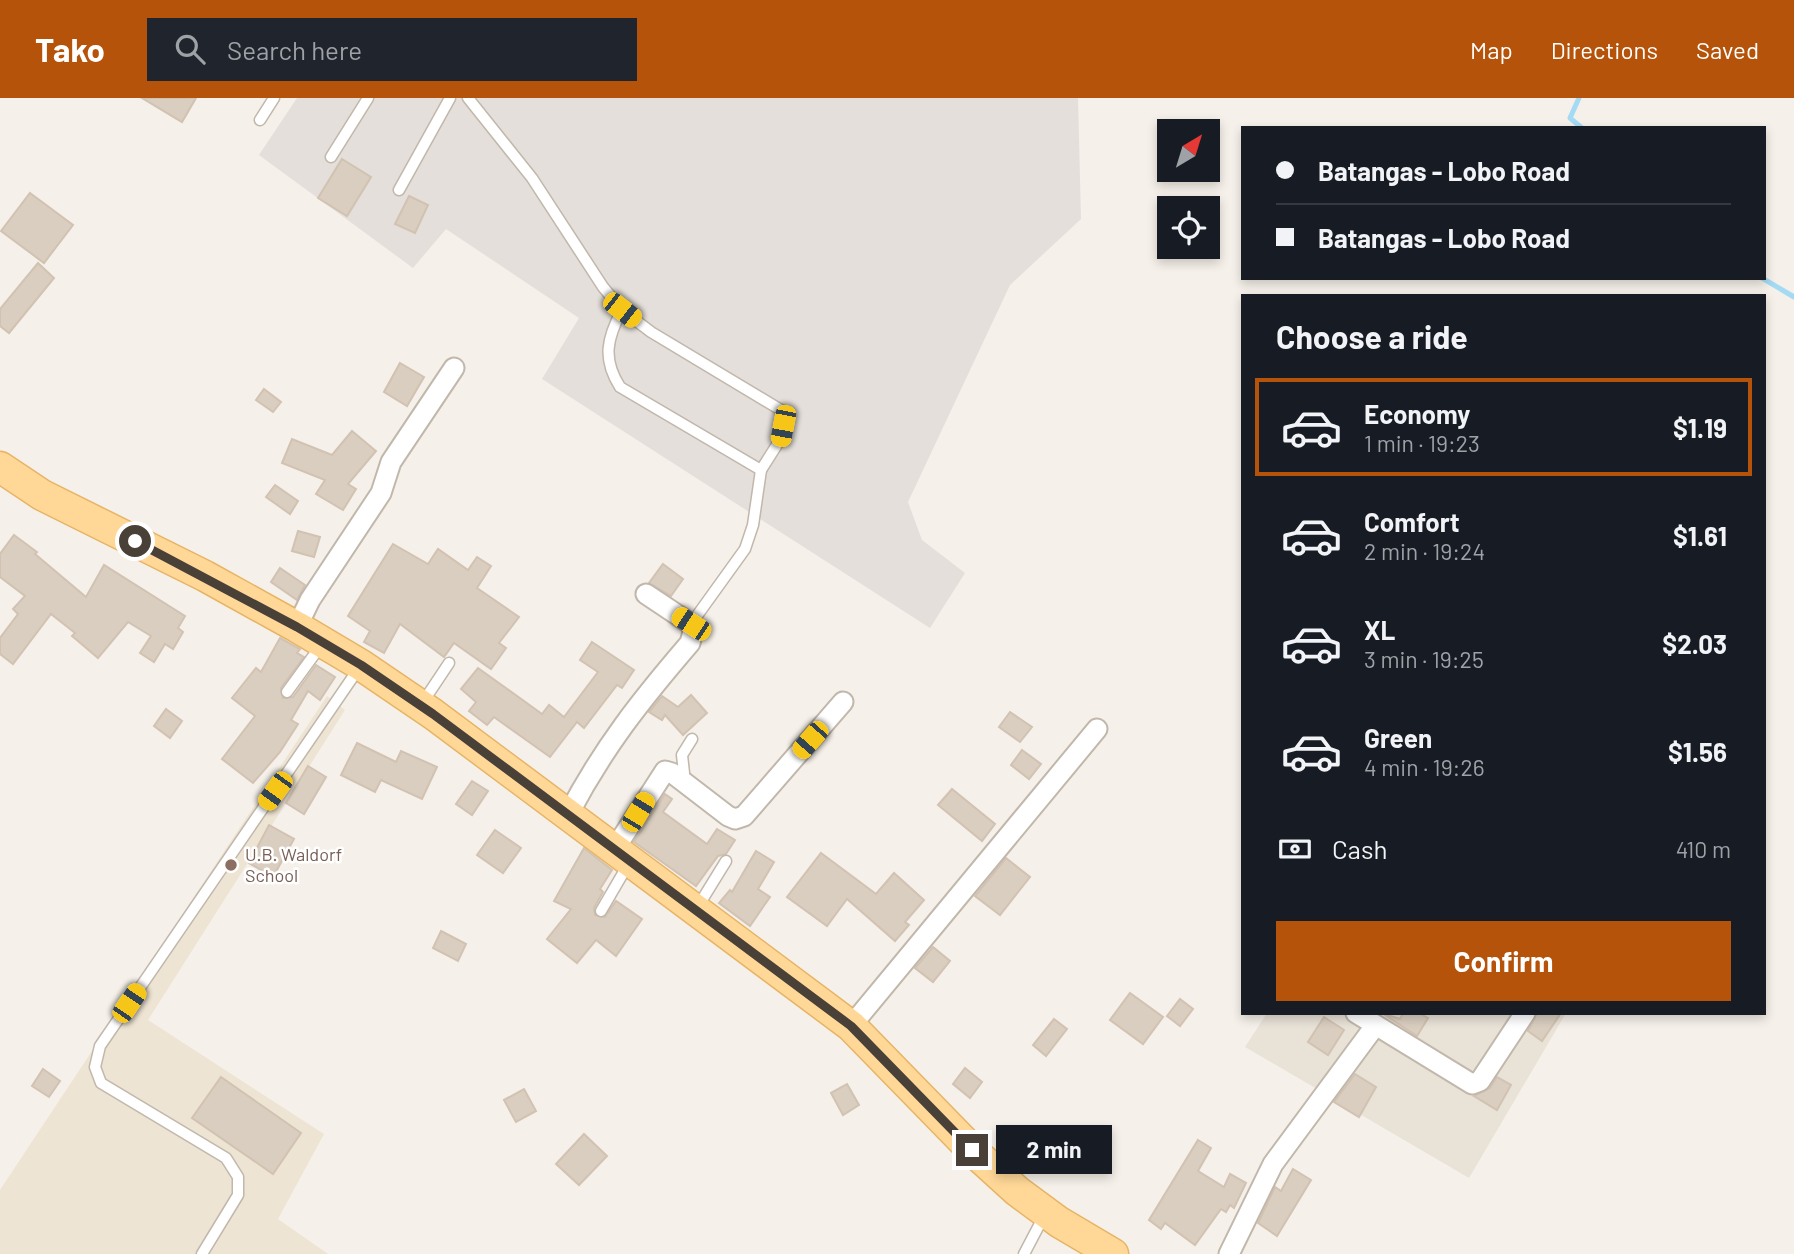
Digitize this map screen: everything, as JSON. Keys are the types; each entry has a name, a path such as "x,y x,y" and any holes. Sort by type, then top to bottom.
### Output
{"main road":[{"path":"0,467 42,495 205,576 297,627 361,665 421,706 851,1026 972,1150 1046,1212 1113,1254"}],"street":[{"path":"297,627 316,589 381,493 391,462 454,368"},
{"path":"568,815 592,769 624,721 690,643 693,632 691,624 646,594"},
{"path":"622,856 661,774 665,771 680,779 728,816 735,819 744,816 843,702"},
{"path":"851,1026 1097,729"},
{"path":"1359,1015 1472,1084 1480,1081 1524,1015"},
{"path":"1229,1254 1273,1164 1375,1026"}],"lane":[{"path":"260,120 274,98"},
{"path":"331,157 368,98"},
{"path":"399,190 450,98"},
{"path":"468,98 532,178 603,287 622,310 651,332 786,413 780,440 761,470 753,525 745,549 691,624"},
{"path":"622,310 611,330 606,351 611,373 620,387 761,470"},
{"path":"287,692 323,642"},
{"path":"421,706 449,663"},
{"path":"202,1254 239,1195 238,1177 226,1158 101,1083 95,1067 100,1046 202,894 334,709 361,665"},
{"path":"680,779 684,773 682,755 692,738"},
{"path":"601,911 622,856"},
{"path":"696,910 726,861"},
{"path":"1024,1254 1046,1212"}],"shaded area":[{"path":"297,98 1078,98 1081,219 1010,285 908,502 922,540 965,573 930,628 542,379 579,318 446,229 413,268 259,155"},
{"name":"U.B. Waldorf School","path":"327,696 345,710 148,1020 324,1134 278,1219 328,1254 0,1254 0,1190"},
{"path":"1266,1015 1565,1015 1469,1178 1245,1047"}],"building":[{"path":"142,98 196,98 182,122"},
{"path":"342,159 371,177 347,216 318,198"},
{"path":"30,193 73,225 44,263 1,231"},
{"path":"409,196 428,205 415,233 395,224"},
{"path":"38,263 54,278 9,333 0,326 0,309"},
{"path":"400,363 424,377 407,406 384,392"},
{"path":"264,389 281,402 273,412 256,400"},
{"path":"352,431 376,451 348,484 356,489 343,510 316,494 325,480 282,463 292,439 332,455"},
{"path":"275,485 298,501 290,514 266,497"},
{"path":"298,531 320,537 314,557 292,551"},
{"path":"14,535 37,552 35,554 86,597 104,565 185,616 178,628 183,632 173,649 165,644 154,662 140,653 151,636 128,622 98,658 72,636 75,633 51,614 13,664 0,654 0,638 18,614 13,609 25,596 0,577 0,554"},
{"path":"393,544 428,564 438,549 468,570 477,557 491,566 477,588 519,617 499,643 506,648 491,669 454,643 444,657 400,624 384,653 364,642 370,631 348,616"},
{"path":"663,564 683,579 671,596 649,583"},
{"path":"280,568 305,585 297,600 271,582"},
{"path":"280,638 300,649 297,653 304,657 281,688 283,698 293,697 316,665 335,677 320,700 308,691 291,720 298,724 280,752 253,783 222,759 255,716 232,698 256,668 261,672"},
{"path":"592,642 634,670 622,688 617,685 584,728 577,722 550,757 494,717 487,725 469,711 476,702 461,689 478,668 542,714 549,705 564,717 598,672 580,660"},
{"path":"691,695 707,713 683,735 665,715 662,720 649,712 662,696 678,707"},
{"path":"166,709 182,721 170,738 154,726"},
{"path":"1010,712 1032,727 1020,742 999,727"},
{"path":"357,743 396,762 401,751 437,767 422,799 381,780 375,792 341,775"},
{"path":"1022,750 1041,764 1029,779 1011,765"},
{"path":"308,766 326,777 304,814 286,803"},
{"path":"472,781 488,791 472,815 456,804"},
{"path":"952,789 995,824 982,841 938,805"},
{"path":"665,794 672,799 663,812 707,844 717,829 735,840 726,854 718,856 696,886 634,842"},
{"path":"269,825 294,839 273,877 249,863"},
{"path":"495,830 521,848 503,873 477,855"},
{"path":"584,848 612,870 600,889 603,892 594,908 595,915 605,917 616,901 642,919 616,956 596,940 577,963 547,939 571,909 554,901"},
{"path":"756,851 774,862 758,889 770,897 750,926 719,903 730,890 732,892"},
{"path":"821,853 876,894 894,873 924,900 905,922 909,925 895,941 847,899 827,926 787,897"},
{"path":"1006,858 1030,877 1000,915 975,896"},
{"path":"441,931 466,944 458,961 433,948"},
{"path":"933,947 950,961 933,982 915,968"},
{"path":"1130,993 1163,1017 1143,1044 1110,1020"},
{"path":"1180,999 1193,1009 1180,1026 1167,1016"},
{"path":"1385,1015 1400,1019 1402,1015 1423,1015 1428,1018 1417,1036"},
{"path":"1536,1015 1560,1015 1542,1041 1528,1031"},
{"path":"1324,1017 1344,1030 1328,1055 1308,1042"},
{"path":"1054,1019 1067,1029 1046,1056 1033,1045"},
{"path":"965,1068 982,1082 970,1098 953,1084"},
{"path":"43,1069 60,1081 49,1097 32,1086"},
{"path":"1355,1074 1376,1087 1359,1117 1334,1102"},
{"path":"221,1077 301,1133 273,1174 192,1118"},
{"path":"1497,1077 1511,1085 1497,1110 1474,1096 1490,1088"},
{"path":"847,1084 859,1105 843,1115 831,1093"},
{"path":"524,1089 536,1111 516,1122 504,1100"},
{"path":"1052,1130 1087,1154 1073,1171 1041,1146"},
{"path":"584,1134 607,1156 579,1185 556,1164"},
{"path":"1198,1140 1211,1148 1198,1171 1224,1187 1230,1174 1246,1183 1234,1208 1230,1205 1226,1212 1221,1209 1195,1245 1165,1223 1161,1229 1149,1220"},
{"path":"1293,1169 1311,1180 1277,1236 1258,1223 1275,1187 1281,1191"}],"waterway":[{"path":"1579,98 1570,118 1580,126"},
{"path":"1765,280 1794,297"}],"place":[{"name":"U.B. Waldorf School","path":"231,865"}],"route":[{"path":"135,541 297,627 361,665 433,714 851,1026 972,1150"}]}
